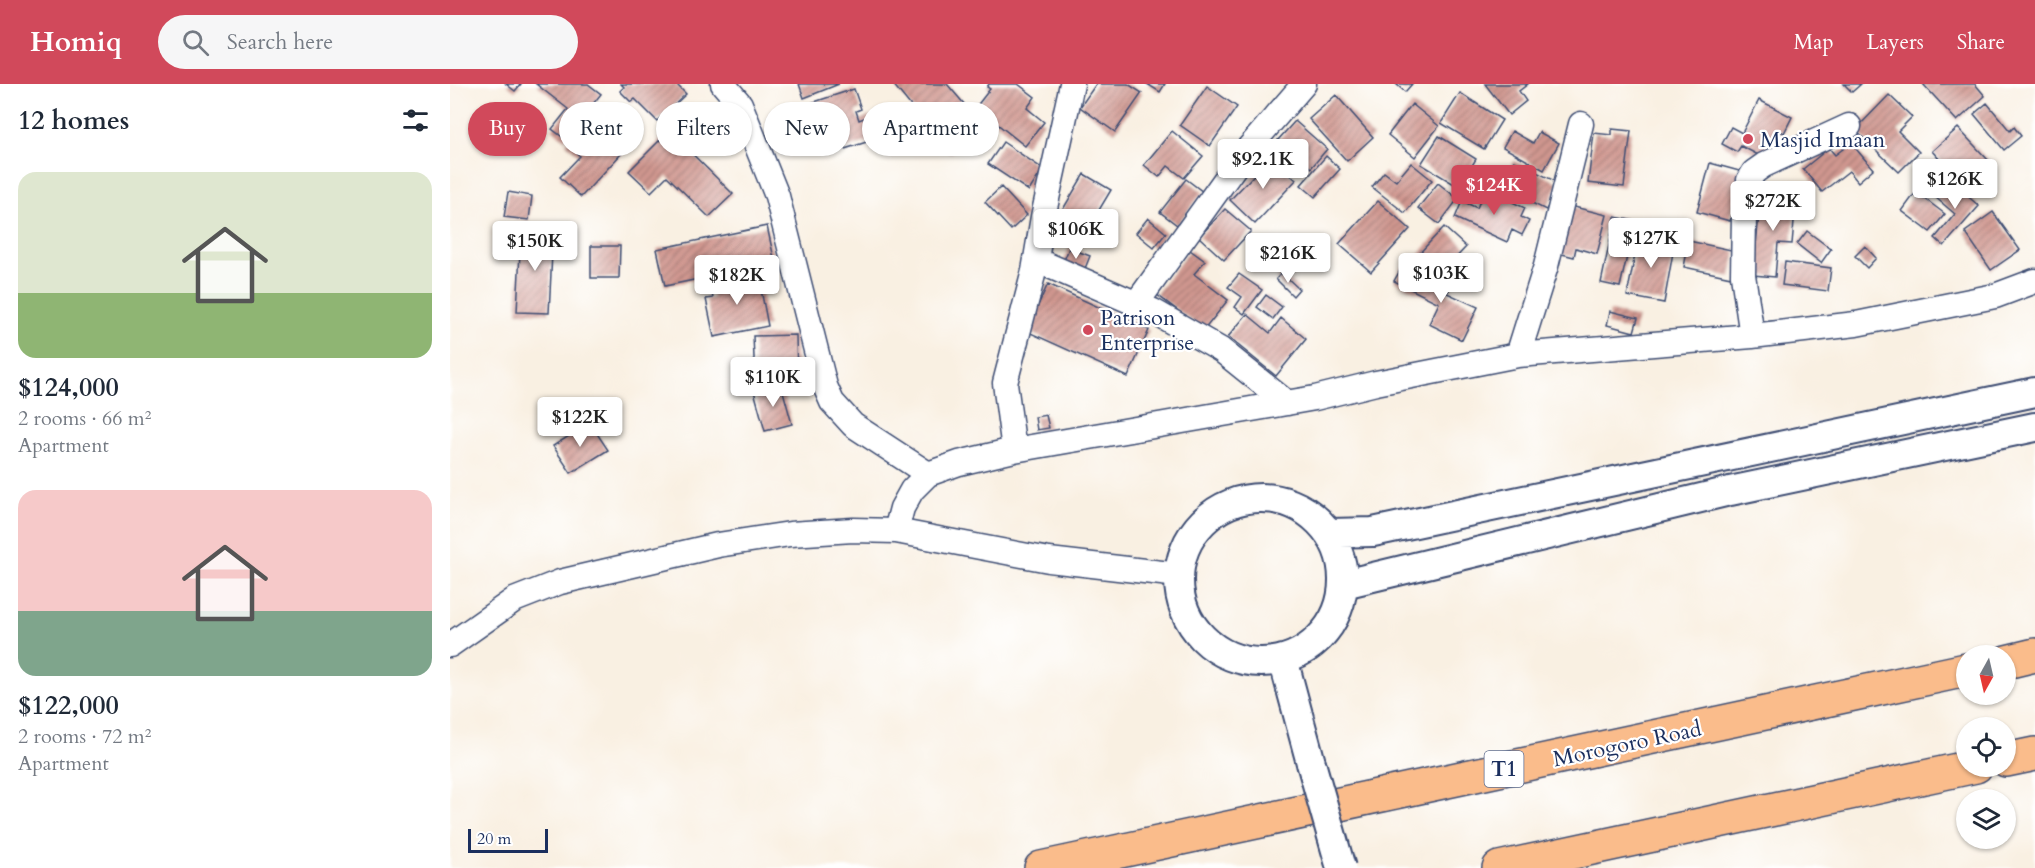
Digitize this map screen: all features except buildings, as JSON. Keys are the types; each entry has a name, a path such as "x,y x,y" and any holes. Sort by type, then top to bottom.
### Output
{"highway":[{"path":"2016,660 2035,655"},
{"name":"Morogoro Road","path":"1041,868 1956,672"},
{"path":"2016,758 2035,754"},
{"path":"1499,868 1956,770"}],"street":[{"path":"723,84 740,104 777,195 822,375 832,402 853,425 928,474"},
{"path":"1014,450 1005,383 1036,260 1072,84"},
{"path":"1136,304 1246,151 1304,84"},
{"path":"1518,355 1546,266 1581,124"},
{"path":"1752,336 1743,275 1744,216 1749,180 1754,172 1764,165 1849,126"},
{"path":"1036,260 1153,311 1221,350 1287,403"},
{"path":"896,531 902,508 912,490 928,474 959,463 1014,450 1287,403 1518,355 1752,336 1868,322 1995,296 2035,282"},
{"path":"1329,533 1373,532 2035,392"},
{"path":"1344,584 1730,491 2035,427"},
{"path":"1266,498 1285,501 1302,509 1329,533 1338,549 1344,584 1341,601 1326,632 1299,653 1283,660 1263,662 1244,660 1225,654 1195,630 1185,613 1180,594 1179,574 1182,556 1189,540 1200,525 1214,513 1230,504 1248,499 1266,498"},
{"path":"450,645 514,600 560,582 718,545 790,534 853,530 896,531 1049,560 1179,574"},
{"path":"1283,660 1341,868"}],"place":[{"name":"Masjid Imaan","path":"1748,139"},
{"name":"Patrison Enterprise","path":"1088,330"}]}
